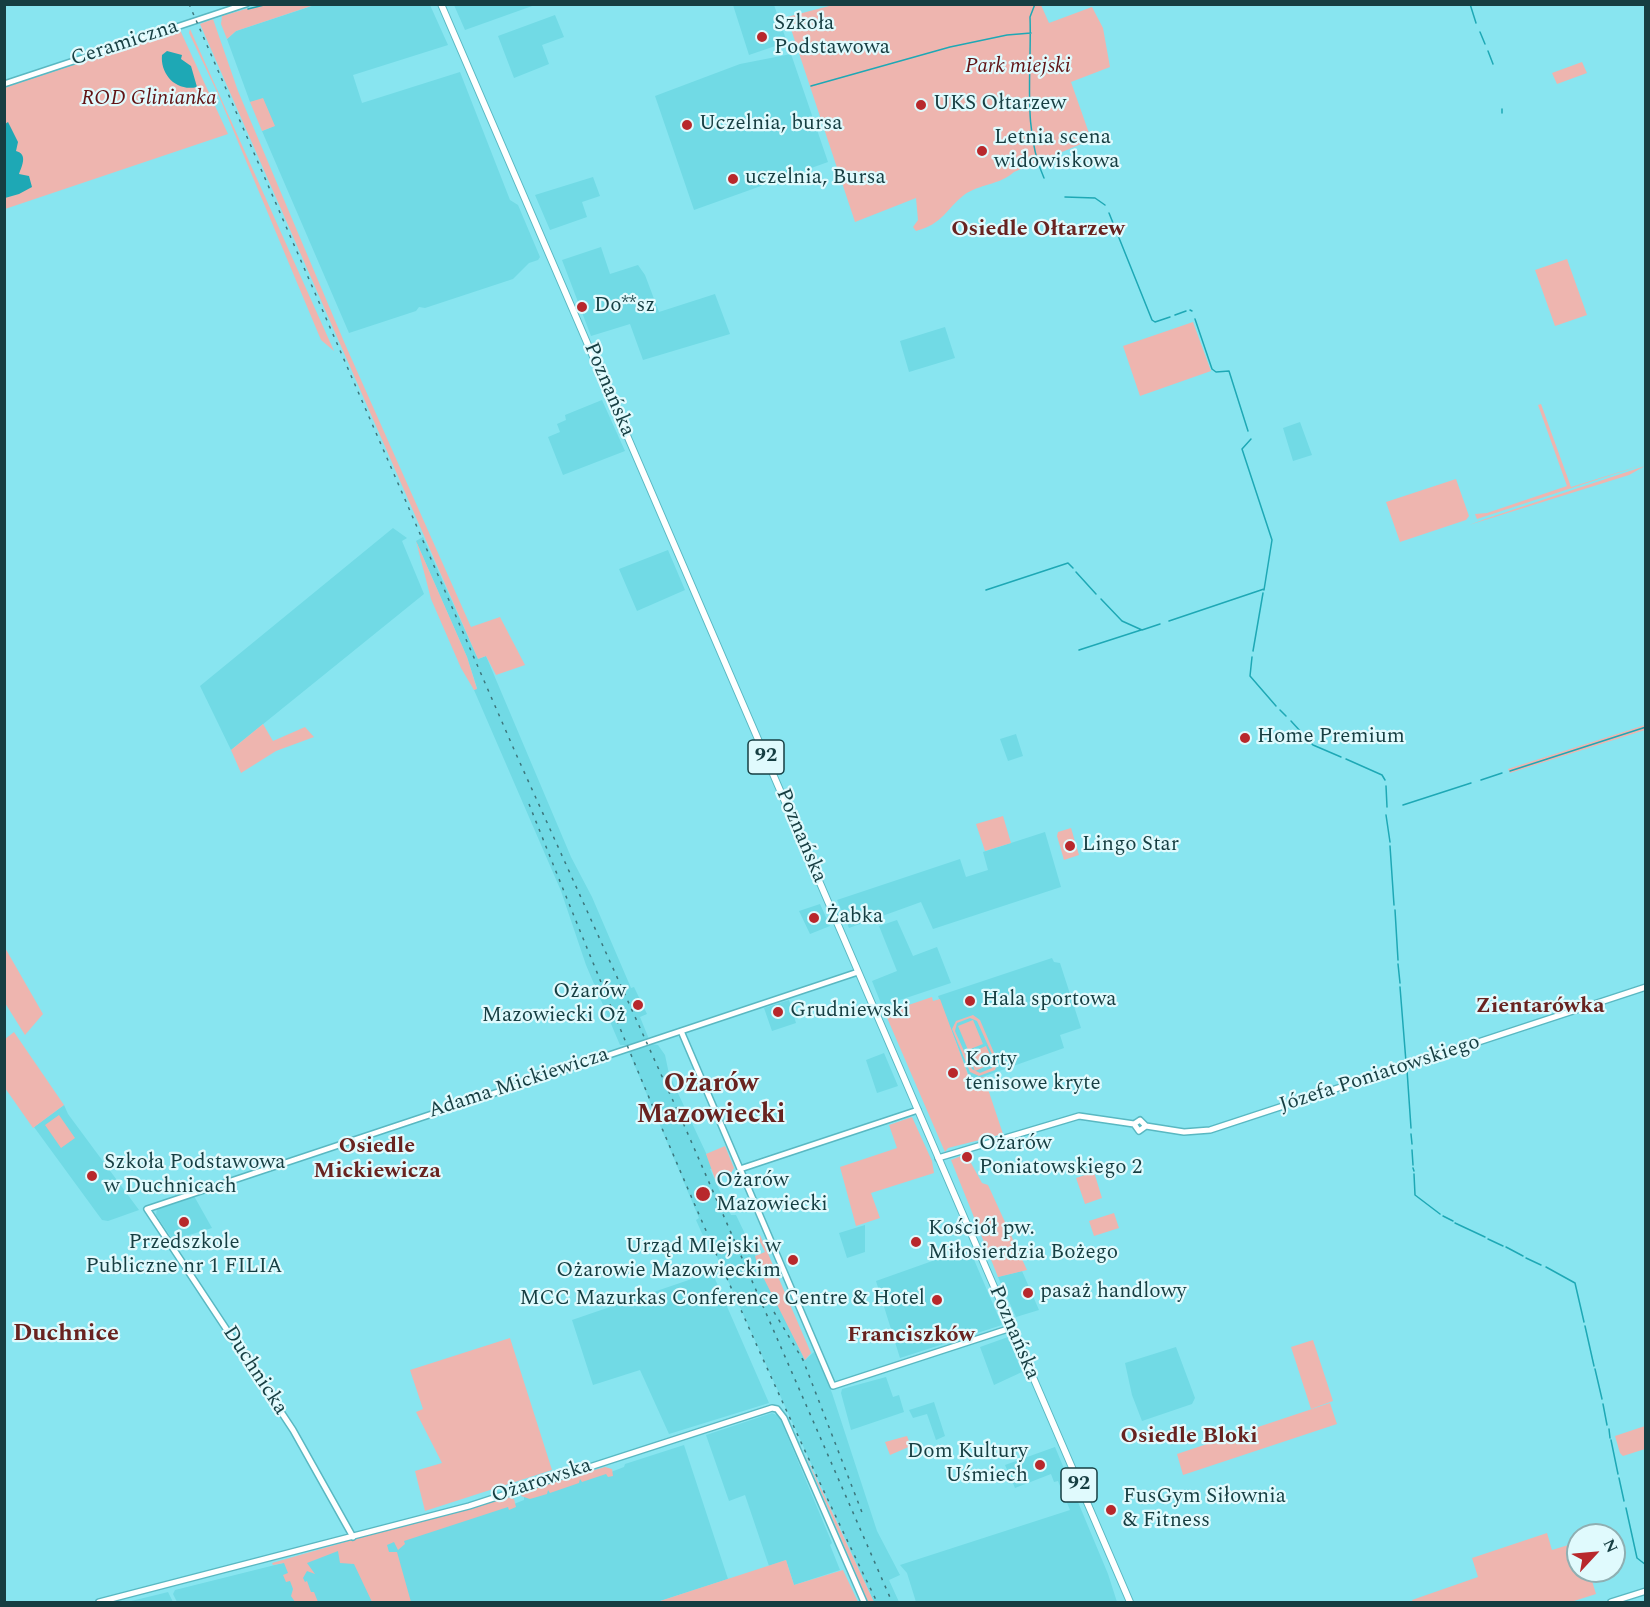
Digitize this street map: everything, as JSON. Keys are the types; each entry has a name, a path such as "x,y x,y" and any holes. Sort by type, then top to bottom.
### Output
{"main road":[{"name":"Poznańska","path":"441,4 1130,1602"}],"street":[{"name":"Ceramiczna","path":"4,84 246,4"},
{"name":"Adama Mickiewicza","path":"147,1209 858,972"},
{"name":"Józefa Poniatowskiego","path":"938,1158 1079,1116 1134,1124 1139,1131 1146,1126 1194,1133 1210,1131 1646,987"},
{"path":"681,1031 833,1386 1011,1328"},
{"path":"740,1169 918,1110"},
{"name":"Duchnicka","path":"147,1209 293,1430 353,1537"},
{"name":"Ożarowska","path":"99,1602 469,1506 772,1408 777,1409 784,1418 864,1602"},
{"path":"1611,1602 1646,1591"}],"shaded area":[{"path":"315,5 430,5 448,45 353,75 362,103 460,72 510,200 518,205 540,257 538,260 529,263 513,279 425,308 419,307 416,311 349,333 262,131 274,126 263,99 250,102 227,39 236,31"},
{"path":"454,5 535,5 465,30"},
{"path":"733,5 774,5 787,42 749,55"},
{"path":"555,15 564,37 542,45 549,64 514,78 498,36"},
{"path":"167,51 182,55 181,59 191,66 197,87 182,87 171,80 162,62 162,55"},
{"path":"791,54 828,162 694,210 655,96 740,64"},
{"path":"8,122 18,142 16,151 23,157 19,174 29,176 32,187 5,198 5,124"},
{"path":"593,177 600,196 582,202 587,217 550,230 535,195"},
{"path":"601,247 610,274 638,265 645,275 659,312 715,294 730,334 643,360 630,324 591,336 562,260"},
{"path":"945,327 955,358 909,372 900,341"},
{"path":"602,400 625,451 563,475 548,437 560,432 557,424 566,420 565,415"},
{"path":"1300,422 1312,455 1293,461 1283,428"},
{"path":"393,528 407,538 402,541 424,594 231,750 200,686"},
{"path":"423,537 478,659 486,656 571,857 592,897 631,988 634,987 647,1014 640,1017 651,1044 658,1045 665,1055 669,1074 713,1168 710,1169 727,1207 731,1215 736,1215 805,1360 814,1352 832,1393 877,1531 900,1575 889,1580 899,1602 874,1602 708,1237 704,1238 696,1220 699,1218 626,1045 620,1045 586,965 561,891 474,690 477,688 467,657 416,541"},
{"path":"668,550 685,590 637,611 619,569"},
{"path":"1016,734 1023,756 1008,761 1000,739"},
{"path":"1045,832 1061,887 933,929 921,902 849,928 837,900 960,859 966,877 988,870 983,852"},
{"path":"820,904 830,926 810,934 799,911"},
{"path":"897,920 913,956 937,947 951,983 882,1006 872,981 897,971 879,926"},
{"path":"1052,958 1054,962 1060,963 1081,1028 1060,1035 1064,1048 971,1081 938,996"},
{"path":"789,1000 796,1023 772,1031 764,1008"},
{"path":"884,1053 898,1086 877,1093 866,1060"},
{"name":"Szkoła Podstawowa w Duchnicach","path":"64,1105 68,1114 139,1210 108,1221 102,1220 34,1127"},
{"name":"Przedszkole Publiczne nr 1 FILIA","path":"194,1196 212,1228 173,1240 156,1215 157,1208"},
{"path":"865,1225 865,1252 847,1258 839,1233"},
{"name":"MCC Mazurkas Conference Centre & Hotel","path":"969,1248 1002,1325 900,1358 876,1281"},
{"path":"1022,1271 1039,1310 1016,1317 998,1277"},
{"path":"712,1272 769,1403 669,1434 640,1370 593,1385 572,1320"},
{"path":"1008,1337 1022,1372 994,1385 980,1347"},
{"path":"1176,1347 1195,1398 1192,1404 1142,1421 1132,1395 1125,1363"},
{"path":"886,1377 893,1397 899,1395 904,1412 851,1430 841,1393 842,1389"},
{"path":"934,1402 945,1436 936,1440 927,1414 913,1418 909,1410"},
{"path":"772,1413 779,1416 832,1543 830,1545 840,1570 794,1585 786,1560 769,1566 745,1495 729,1501 706,1435"},
{"path":"684,1445 728,1579 657,1602 306,1602 293,1561 514,1504 524,1500 524,1496 608,1469 611,1472 624,1467 625,1464"},
{"path":"1055,1447 1108,1574 1117,1602 916,1602 907,1573 900,1565 1070,1510 1058,1481 1054,1482 1051,1474 1015,1488 1005,1465"},
{"path":"287,1562 300,1602 177,1602 173,1594 175,1590"},
{"path":"168,1592 173,1602 127,1602 156,1595"}],"green space":[{"path":"263,4 314,5 236,31 227,39 221,24 222,16"},
{"name":"Park miejski","path":"833,5 1041,5 1049,23 1092,7 1103,28 1110,67 1071,82 1090,136 1086,142 1014,172 1002,180 970,191 938,220 925,228 916,231 913,227 918,220 916,198 855,222 787,17"},
{"path":"213,19 238,91 345,344 471,627 500,617 525,665 496,675 486,656 478,659 200,24"},
{"path":"190,29 334,351 321,340 218,94 189,33"},
{"name":"ROD Glinianka","path":"180,30 228,134 5,209 4,88"},
{"path":"1582,62 1587,73 1557,84 1552,73"},
{"path":"263,98 275,126 262,131 250,102"},
{"path":"1567,259 1587,315 1555,326 1535,270"},
{"path":"1193,322 1211,371 1140,396 1123,346"},
{"path":"1541,404 1571,487 1645,464 1477,519 1475,514 1487,513 1567,486 1538,405"},
{"path":"1645,466 1629,475 1469,525 1488,518"},
{"path":"1456,479 1469,516 1466,520 1400,542 1386,502"},
{"path":"416,541 467,657 477,689 474,690 461,668 431,599"},
{"path":"263,724 273,741 305,727 314,737 276,751 241,773 231,750"},
{"path":"1645,725 1645,730 1510,773 1508,769"},
{"path":"1003,816 1011,843 985,851 976,824"},
{"path":"1071,828 1079,855 1064,860 1057,836 1058,832"},
{"path":"4,946 43,1014 25,1035 5,1003"},
{"path":"932,997 933,1001 940,999 970,1080 984,1077 1003,1134 948,1148 945,1152 885,1013"},
{"path":"973,1015 980,1020 998,1062 995,1070 979,1076 970,1072 952,1029 956,1021","holes":["970,1018 977,1021 995,1061 992,1068 980,1073 972,1069 955,1031 957,1023"]},
{"path":"973,1020 983,1044 968,1050 958,1026"},
{"path":"14,1032 64,1105 33,1128 5,1088 5,1039"},
{"path":"986,1046 994,1063 975,1071 968,1054"},
{"path":"59,1115 75,1138 61,1148 45,1125"},
{"path":"912,1117 932,1161 934,1173 871,1193 880,1218 856,1226 840,1167 897,1148 889,1125"},
{"path":"725,1146 734,1168 731,1173 715,1179 706,1154"},
{"path":"966,1154 982,1183 988,1185 1027,1270 998,1277 951,1160"},
{"path":"1094,1172 1102,1198 1085,1204 1076,1178"},
{"path":"1114,1213 1119,1228 1094,1236 1089,1221"},
{"path":"760,1235 811,1353 805,1360 758,1267 755,1256 765,1252 757,1236"},
{"path":"510,1338 552,1470 425,1511 415,1471 442,1463 416,1412 423,1409 410,1370"},
{"path":"1313,1340 1333,1401 1311,1409 1291,1347"},
{"path":"1330,1403 1337,1424 1183,1475 1177,1454"},
{"path":"1645,1426 1645,1449 1623,1456 1615,1436"},
{"path":"907,1436 911,1446 890,1455 885,1442"},
{"path":"804,1452 874,1602 868,1602"},
{"path":"605,1467 612,1469 613,1476 608,1477 606,1474 582,1482 580,1479 579,1483 550,1493 548,1490 547,1494 530,1499 521,1496 526,1490"},
{"path":"505,1496 514,1499 516,1507 509,1510 508,1507 404,1541 405,1544 398,1550 394,1542 387,1545 389,1552 397,1552 411,1602 372,1602 354,1564 340,1563 338,1551 307,1563 315,1574 307,1571 303,1578 305,1582 307,1581 311,1592 314,1592 318,1602 295,1602 291,1596 293,1589 290,1581 286,1582 283,1575 288,1573 284,1563 273,1565 272,1563"},
{"path":"1547,1533 1552,1550 1566,1546 1566,1583 1593,1583 1596,1594 1571,1602 1413,1602 1412,1600 1478,1577 1472,1558"},
{"path":"786,1560 794,1585 843,1570 858,1602 657,1602"}],"waterway":[{"path":"248,9 268,4"},
{"path":"1035,4 1030,17 1030,120 1037,159 1044,178"},
{"path":"1470,4 1476,23"},
{"path":"1480,32 1485,44"},
{"path":"811,86 950,47 1007,35 1031,33"},
{"path":"1488,51 1493,64"},
{"path":"1065,197 1095,198 1105,205"},
{"path":"1109,213 1152,320 1155,322 1170,317"},
{"path":"1175,315 1186,311"},
{"path":"1195,319 1212,369 1216,372 1229,371 1248,431"},
{"path":"1251,439 1242,449 1272,540 1264,590"},
{"path":"986,590 1068,563 1073,568"},
{"path":"1076,572 1096,594"},
{"path":"1169,621 1264,589"},
{"path":"1253,651 1263,593"},
{"path":"1101,599 1122,621 1142,630 1160,624"},
{"path":"1079,650 1141,630"},
{"path":"1252,657 1250,676 1276,706"},
{"path":"1280,710 1286,716"},
{"path":"1291,721 1313,745 1341,757"},
{"path":"1510,771 1646,727"},
{"path":"1346,759 1382,775 1385,780"},
{"path":"1481,780 1502,773"},
{"path":"1403,805 1471,783"},
{"path":"1386,786 1387,807"},
{"path":"1386,815 1390,842"},
{"path":"1390,846 1394,905"},
{"path":"1395,910 1398,960"},
{"path":"1398,964 1400,983"},
{"path":"1400,987 1406,1062"},
{"path":"1407,1070 1411,1128"},
{"path":"1411,1134 1412,1144"},
{"path":"1412,1150 1413,1165"},
{"path":"1414,1174 1415,1195 1440,1214"},
{"path":"1443,1216 1453,1221"},
{"path":"1455,1223 1485,1237"},
{"path":"1488,1239 1503,1246"},
{"path":"1506,1247 1523,1256"},
{"path":"1526,1258 1541,1265"},
{"path":"1546,1267 1575,1283 1584,1322"},
{"path":"1585,1326 1594,1366"},
{"path":"1595,1369 1602,1399"},
{"path":"1603,1404 1607,1425"},
{"path":"1609,1429 1610,1438"},
{"path":"1611,1440 1618,1474"},
{"path":"1619,1478 1624,1501"},
{"path":"1626,1508 1637,1558 1646,1565"}],"railway":[{"path":"189,4 516,754 684,1125 892,1602"},
{"path":"529,804 611,1006 739,1306 877,1602"},
{"path":"774,1312 803,1360 863,1515"}],"place":[{"name":"Szkoła Podstawowa","path":"762,37"},
{"name":"UKS Ołtarzew","path":"921,105"},
{"name":"Uczelnia, bursa","path":"687,125"},
{"name":"Letnia scena widowiskowa","path":"982,151"},
{"name":"uczelnia, Bursa","path":"733,179"},
{"name":"Do**sz","path":"582,307"},
{"name":"Home Premium","path":"1245,738"},
{"name":"Lingo Star","path":"1070,846"},
{"name":"Żabka","path":"814,918"},
{"name":"Hala sportowa","path":"970,1001"},
{"name":"Ożarów Mazowiecki Oż","path":"638,1005"},
{"name":"Grudniewski","path":"778,1012"},
{"name":"Korty tenisowe kryte","path":"953,1073"},
{"name":"Ożarów Poniatowskiego 2","path":"967,1157"},
{"name":"Szkoła Podstawowa w Duchnicach","path":"92,1176"},
{"name":"Ożarów Mazowiecki","path":"703,1194"},
{"name":"Przedszkole Publiczne nr 1 FILIA","path":"184,1222"},
{"name":"Kościół pw. Miłosierdzia Bożego","path":"916,1242"},
{"name":"Urząd MIejski w Ożarowie Mazowieckim","path":"793,1260"},
{"name":"pasaż handlowy","path":"1028,1293"},
{"name":"MCC Mazurkas Conference Centre & Hotel","path":"937,1300"},
{"name":"Dom Kultury Uśmiech","path":"1040,1465"},
{"name":"FusGym Siłownia & Fitness","path":"1111,1510"}],"district":[{"name":"Osiedle Ołtarzew","path":"1038,231"},
{"name":"Zientarówka","path":"1540,1008"},
{"name":"Ożarów Mazowiecki","path":"711,1102"},
{"name":"Osiedle Mickiewicza","path":"377,1160"},
{"name":"Duchnice","path":"66,1335"},
{"name":"Franciszków","path":"911,1337"},
{"name":"Osiedle Bloki","path":"1189,1438"}]}
